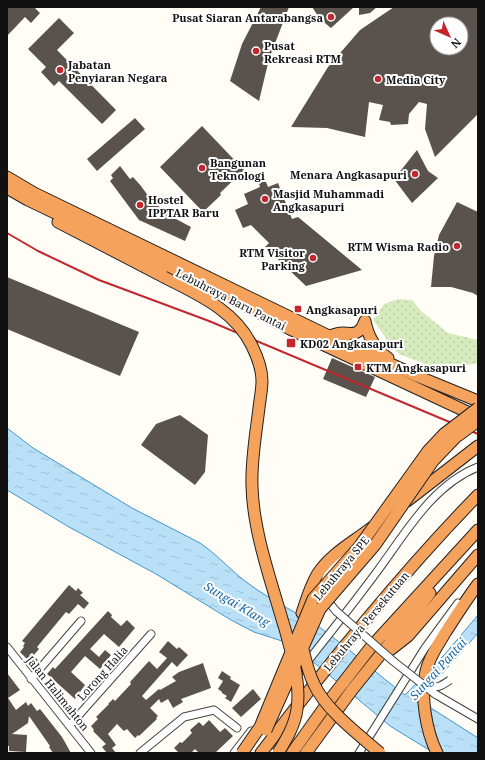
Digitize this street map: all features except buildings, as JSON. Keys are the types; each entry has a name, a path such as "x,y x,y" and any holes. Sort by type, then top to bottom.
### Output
{"highway":[{"name":"Lebuhraya Baru Pantai","path":"7,177 34,193 329,336 478,402"},
{"name":"Lebuhraya Baru Pantai","path":"7,188 28,200 219,292 290,329 478,417"},
{"path":"28,200 46,216 164,277 224,311 241,327 252,346 262,380 252,471 252,504 258,534 290,649 298,690 297,710 294,723 278,753"},
{"path":"329,336 340,333 356,333 361,329 365,321 367,331 376,348 387,357 417,376"},
{"name":"Lebuhraya SPE","path":"242,753 260,727 313,599 360,547 428,451 444,434 478,408"},
{"name":"Lebuhraya SPE","path":"251,753 266,730 320,609 375,545 434,461 456,437 478,421"},
{"path":"380,753 359,736 324,702 314,684 299,635 302,613 317,576 325,563 340,550 361,536 478,446"},
{"name":"Lebuhraya Persekutuan","path":"261,753 352,637 439,535 478,495"},
{"name":"Lebuhraya Persekutuan","path":"292,753 329,701 371,647 478,530"},
{"path":"372,664 408,636 476,557"},
{"path":"306,753 372,664 430,592 449,562"},
{"path":"437,753 433,745 424,706 426,671 430,650 478,584"},
{"path":"314,753 327,723"},
{"path":"254,753 270,741"}],"street":[{"path":"234,753 337,626 421,512 442,489 454,479 478,467"},
{"path":"361,536 340,557 325,580 324,594 330,604 393,661 423,685 435,694 478,719"},
{"path":"359,753 430,650 467,591 478,580"},
{"path":"31,679 81,621"},
{"name":"Lorong Halia","path":"70,725 151,634"},
{"name":"Jalan Halimahton","path":"7,647 91,753"},
{"path":"423,685 433,688 450,680"},
{"path":"140,753 184,718 214,710 237,728"}],"green space":[{"path":"398,299 412,300 421,311 448,333 478,340 478,363 453,368 433,367 399,354 373,320 384,304"}],"water":[{"path":"7,428 33,448 132,508 200,543 249,584 322,629 405,695 445,654 478,615 478,633 417,702 431,708 478,738 478,753 434,753 390,726 297,650 282,641 254,632 231,620 156,574 69,527 7,490"}],"railway":[{"path":"7,233 38,251 99,280 209,321 478,434"}],"place":[{"name":"Pusat Siaran Antarabangsa","path":"331,17"},
{"name":"Pusat Rekreasi RTM","path":"256,51"},
{"name":"Jabatan Penyiaran Negara","path":"60,70"},
{"name":"Media City","path":"378,79"},
{"name":"Bangunan Teknologi","path":"202,168"},
{"name":"Menara Angkasapuri","path":"415,174"},
{"name":"Masjid Muhammadi Angkasapuri","path":"265,199"},
{"name":"Hostel IPPTAR Baru","path":"140,205"},
{"name":"RTM Wisma Radio","path":"457,246"},
{"name":"RTM Visitor Parking","path":"313,258"},
{"name":"Angkasapuri","path":"298,309"},
{"name":"KD02 Angkasapuri","path":"291,343"},
{"name":"KTM Angkasapuri","path":"358,367"}],"water label":[{"name":"Sungai Klang","path":"237,604"},
{"name":"Sungai Pantai","path":"438,669"}]}
